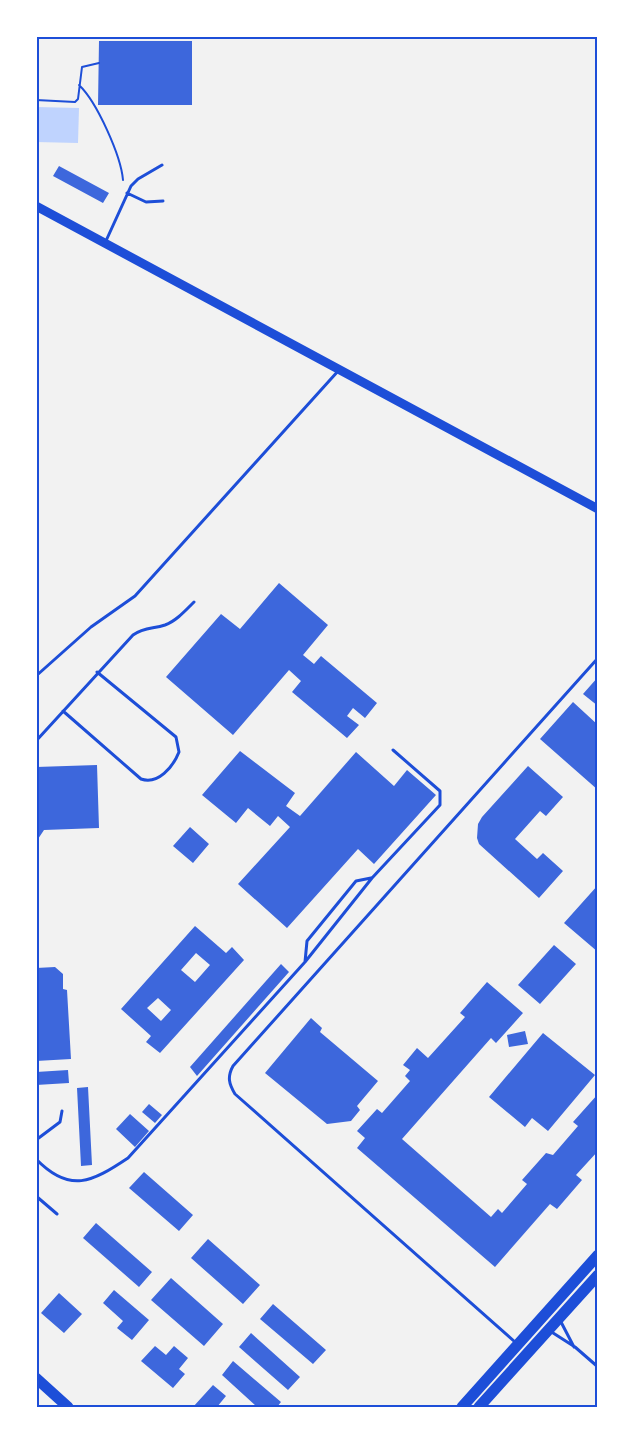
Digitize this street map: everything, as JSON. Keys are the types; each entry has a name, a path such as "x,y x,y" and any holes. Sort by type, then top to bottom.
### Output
{"main road":[{"path":"462,1407 598,1255"},
{"path":"479,1407 560,1314 598,1275"},
{"path":"540,1320 548,1329"},
{"path":"36,1378 68,1407"}],"street":[{"path":"36,206 598,509"}],"lane":[{"path":"105,244 126,193 138,179 162,165"},
{"path":"126,193 146,202 163,201"},
{"path":"36,676 91,627 135,596 340,370"},
{"path":"36,741 97,672 133,635 143,629 161,627 172,622 194,602"},
{"path":"518,1344 235,1094 230,1087 229,1076 233,1066 598,658"},
{"path":"63,711 141,780 152,781 162,776 179,752 176,738 97,672"},
{"path":"36,1159 66,1180 83,1182 99,1177 128,1158 305,962 372,878 440,805 442,800 440,791 393,750"},
{"path":"305,962 307,941 356,881 372,878"},
{"path":"36,1140 60,1122 62,1111"},
{"path":"36,1196 57,1214"},
{"path":"560,1314 565,1332 575,1347"},
{"path":"548,1329 557,1338 575,1347 598,1367"}],"path":[{"path":"36,100 76,102 82,67 98,63"},
{"path":"79,85 93,102 118,156 123,180"}],"water":[{"path":"36,107 79,108 78,143 36,142"}],"building":[{"path":"99,41 192,41 192,105 98,105"},
{"path":"59,166 109,193 103,203 53,176"},
{"path":"279,583 328,625 303,655 314,664 321,656 377,703 365,718 353,708 347,716 359,725 347,738 292,692 301,681 289,670 233,735 166,677 221,614 240,629"},
{"path":"598,677 598,706 583,694"},
{"path":"573,702 598,725 598,790 540,739"},
{"path":"240,751 295,793 286,806 300,816 356,752 394,786 407,770 436,795 374,864 358,849 287,928 238,884 290,827 278,816 270,826 248,808 236,823 202,795"},
{"path":"97,765 99,828 44,830 36,842 36,767"},
{"path":"528,766 563,797 546,816 540,811 515,839 537,859 543,853 563,871 539,898 479,844 477,838 478,824 482,817"},
{"path":"190,827 209,844 193,863 173,846"},
{"path":"598,885 598,952 564,923"},
{"path":"195,926 226,953 232,947 244,960 160,1053 146,1042 151,1036 121,1009","holes":["196,953 210,965 195,982 181,970","158,998 171,1010 161,1021 147,1008"]},
{"path":"554,945 576,964 540,1004 518,985"},
{"path":"281,964 289,972 197,1076 190,1067"},
{"path":"55,967 63,974 63,989 67,990 71,1059 36,1061 36,968"},
{"path":"487,982 523,1013 496,1043 491,1038 402,1139 491,1217 498,1209 502,1213 527,1184 522,1180 546,1153 553,1155 578,1126 573,1122 598,1094 598,1151 576,1175 582,1180 557,1209 550,1204 495,1267 357,1148 365,1138 357,1131 377,1109 382,1113 410,1081 405,1076 410,1070 403,1065 417,1048 428,1058 465,1017 460,1013"},
{"path":"311,1018 322,1028 320,1032 378,1081 357,1106 360,1110 351,1121 327,1124 265,1073"},
{"path":"525,1031 528,1044 509,1047 507,1035"},
{"path":"543,1033 595,1075 548,1131 532,1118 525,1127 489,1097"},
{"path":"68,1070 69,1083 36,1085 36,1072"},
{"path":"88,1087 92,1165 81,1166 77,1088"},
{"path":"149,1104 162,1115 155,1123 142,1112"},
{"path":"130,1114 149,1131 135,1147 116,1129"},
{"path":"144,1172 193,1215 179,1231 129,1188"},
{"path":"96,1223 152,1272 139,1287 83,1238"},
{"path":"208,1239 260,1285 243,1304 191,1258"},
{"path":"171,1278 223,1324 204,1346 151,1300"},
{"path":"114,1290 149,1320 132,1340 117,1328 123,1321 103,1303"},
{"path":"59,1293 82,1314 64,1333 41,1313"},
{"path":"273,1304 326,1350 313,1364 260,1319"},
{"path":"251,1333 300,1377 288,1390 239,1347"},
{"path":"155,1346 166,1355 174,1346 188,1358 179,1369 185,1374 173,1388 141,1361"},
{"path":"233,1361 281,1402 277,1407 257,1407 222,1375"},
{"path":"213,1385 226,1396 217,1407 193,1407"}]}
